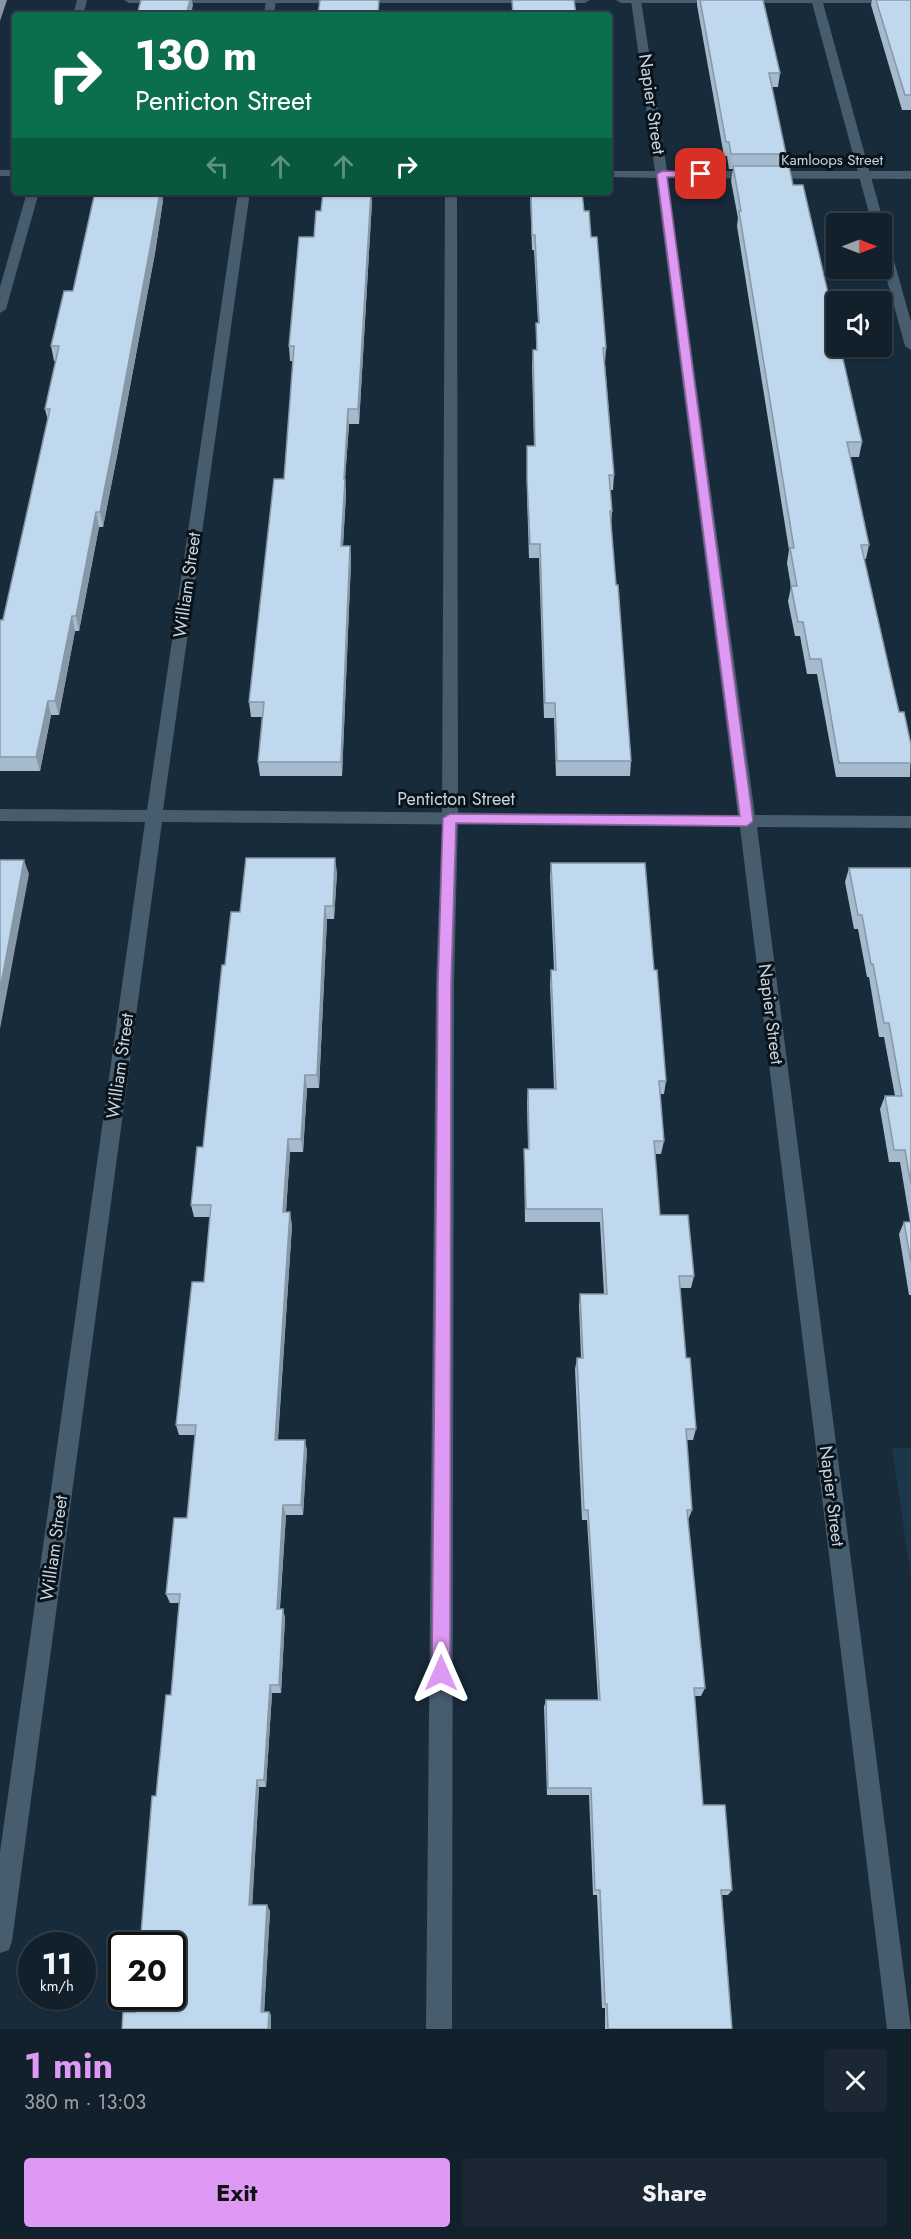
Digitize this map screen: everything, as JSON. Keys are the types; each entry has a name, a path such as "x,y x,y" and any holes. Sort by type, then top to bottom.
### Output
{"street":[{"path":"129,0 585,0"},
{"path":"621,0 900,0"},
{"name":"Napier Street","path":"636,0 662,174 747,821 900,2029"},
{"path":"817,1 875,213"},
{"name":"Kamloops Street","path":"612,174 911,175"},
{"path":"0,309 32,195"},
{"name":"William Street","path":"0,1941 155,816 244,195"},
{"path":"439,2029 445,984 450,818 451,195"},
{"path":"892,276 911,346"},
{"name":"Penticton Street","path":"0,815 911,822"}],"shaded area":[{"path":"892,1448 911,1448 911,1577"}],"building":[{"path":"141,0 190,0 187,12 138,12"},
{"path":"320,0 379,0 378,12 318,12"},
{"path":"512,0 574,0 576,12 513,12"},
{"path":"700,0 763,0 780,73 769,73 786,154 731,154 729,142 726,142"},
{"path":"876,0 911,0 911,95 905,95"},
{"path":"733,166 789,166 793,185 803,185 828,291 826,357 843,357 862,442 847,442 869,545 861,545 899,712 904,712 911,745 911,763 839,763 821,659 810,659 803,622 798,622 791,586 797,586 790,548 794,548 739,211 741,211"},
{"path":"94,195 159,195 100,512 96,512 76,616 72,616 55,701 48,701 36,757 0,757 0,620 3,620 50,409 45,409 59,346 51,346 64,291 73,291"},
{"path":"323,195 371,195 358,409 348,409 344,479 341,546 350,546 341,762 258,762 264,702 249,702 274,479 284,479 294,346 289,346 299,237 314,237 316,211 321,211"},
{"path":"531,195 582,195 584,211 589,211 591,237 597,237 606,348 603,348 614,475 609,475 612,511 610,511 631,761 557,761 555,703 545,703 540,544 530,544 527,480 527,446 535,446 533,350 537,350 536,323 539,323 535,235 532,235"},
{"path":"246,858 335,858 333,906 325,906 317,1075 305,1075 301,1139 288,1139 283,1212 290,1212 275,1440 305,1440 301,1505 283,1505 277,1609 283,1609 279,1685 270,1685 264,1780 257,1780 249,1905 267,1905 261,2012 269,2012 268,2029 122,2029 123,2012 186,2010 186,1932 141,1932 152,1796 156,1796 166,1695 171,1695 180,1594 166,1594 174,1518 187,1518 196,1425 176,1425 192,1282 204,1282 211,1205 191,1205 197,1147 203,1147 222,965 225,965 231,912 240,912"},
{"path":"0,860 24,860 0,990"},
{"path":"551,863 645,863 666,1081 659,1081 664,1141 654,1141 660,1215 688,1215 694,1276 679,1276 686,1358 690,1358 696,1429 686,1429 692,1510 687,1510 705,1688 694,1688 703,1805 725,1805 732,1890 721,1890 732,2029 608,2029 600,1890 595,1890 591,1788 548,1788 546,1700 600,1700 588,1510 584,1510 577,1358 583,1358 580,1294 607,1294 602,1209 526,1209 524,1149 529,1149 528,1089 556,1089 551,970 556,970"},
{"path":"849,868 911,868 911,1184 905,1150 894,1150 885,1096 902,1096 889,1023 884,1023 862,915 858,915"},
{"path":"904,1222 911,1222 911,1262"}],"route":[{"path":"441,1673 445,984 447,856 450,818 747,821 662,174 701,174"}]}
